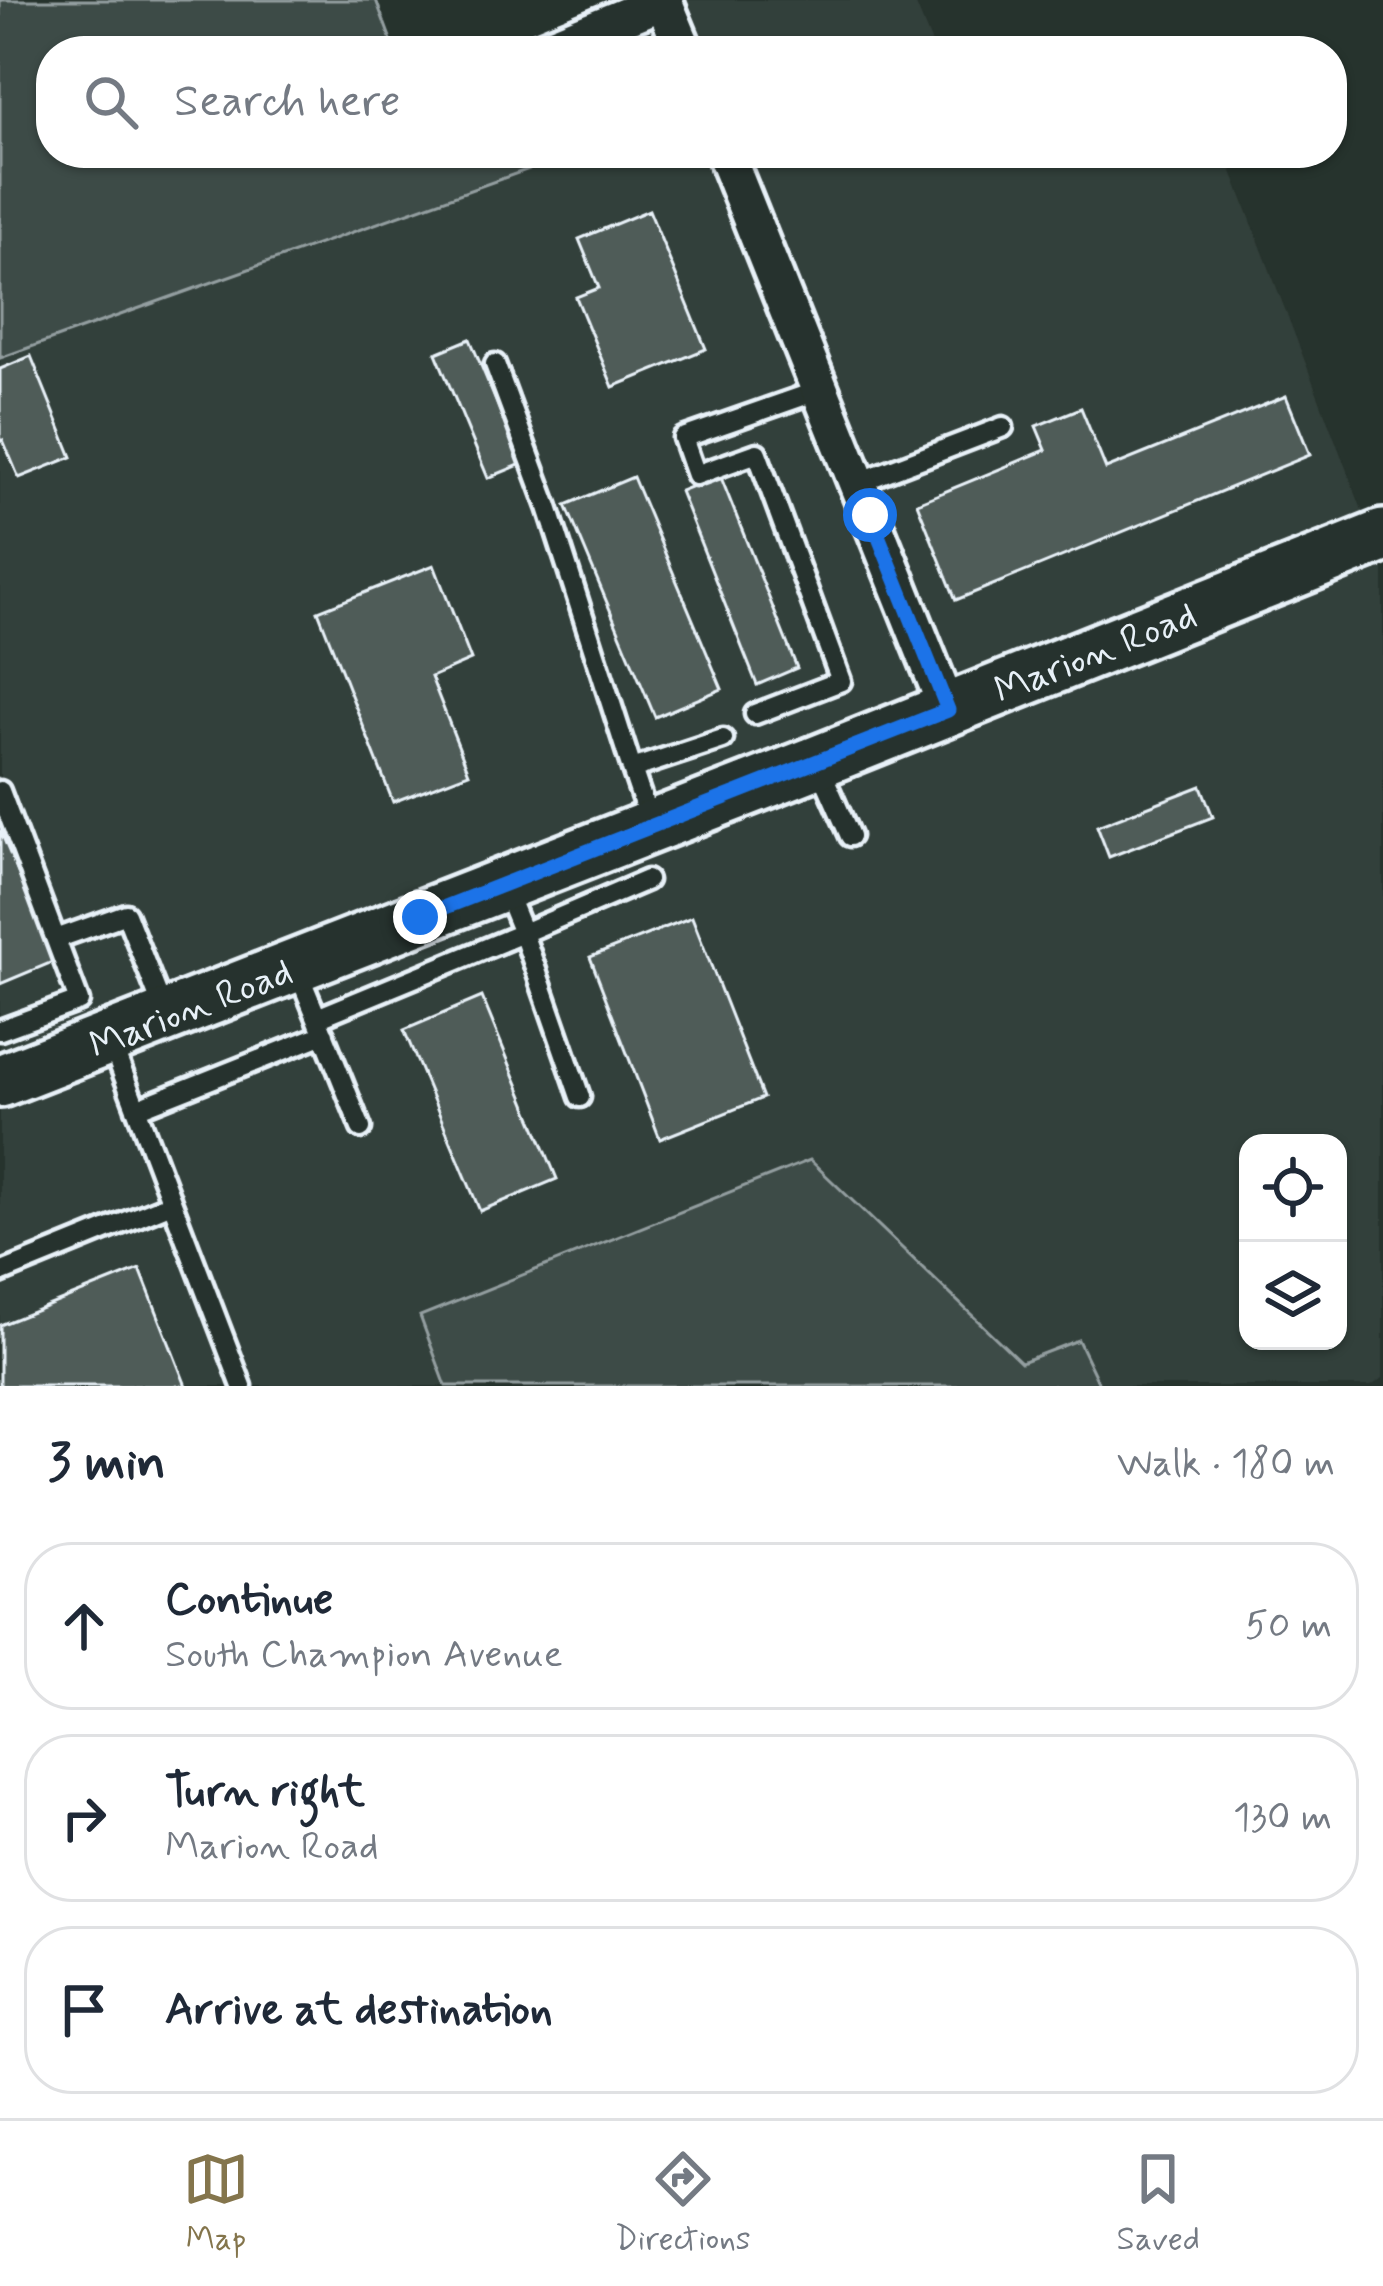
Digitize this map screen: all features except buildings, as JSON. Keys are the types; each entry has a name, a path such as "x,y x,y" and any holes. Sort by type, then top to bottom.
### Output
{"street":[{"path":"577,36 664,0 678,36"},
{"path":"730,168 948,710"},
{"name":"Marion Road","path":"0,1081 95,1027 166,1016 1383,536"}],"lane":[{"path":"495,364 548,507 652,826"},
{"path":"755,714 841,681 757,453 696,475 683,438 820,390"},
{"path":"857,483 1003,427"},
{"path":"632,769 723,739"},
{"path":"817,762 850,836"},
{"path":"0,791 56,939 136,1108 242,1386"},
{"path":"136,1108 647,880"},
{"path":"503,884 580,1096"},
{"path":"56,939 126,914 166,1016"},
{"path":"295,965 362,1127"},
{"path":"0,1030 95,1027"},
{"path":"0,1273 172,1203"}],"shaded area":[{"path":"0,0 376,0 389,36 36,36 36,168 532,168 0,358"},
{"path":"639,0 914,0 929,36 632,36 621,7"},
{"path":"621,7 632,36 541,36"},
{"path":"532,168 1231,168 1372,536 1383,533 1383,1378 1371,1386 1100,1386 1077,1340 1021,1362 810,1160 448,1386 0,1386 0,358"},
{"path":"810,1160 1021,1362 1078,1340 1100,1386 446,1386 420,1316"}],"route":[{"path":"420,917 948,710 870,515"}]}
